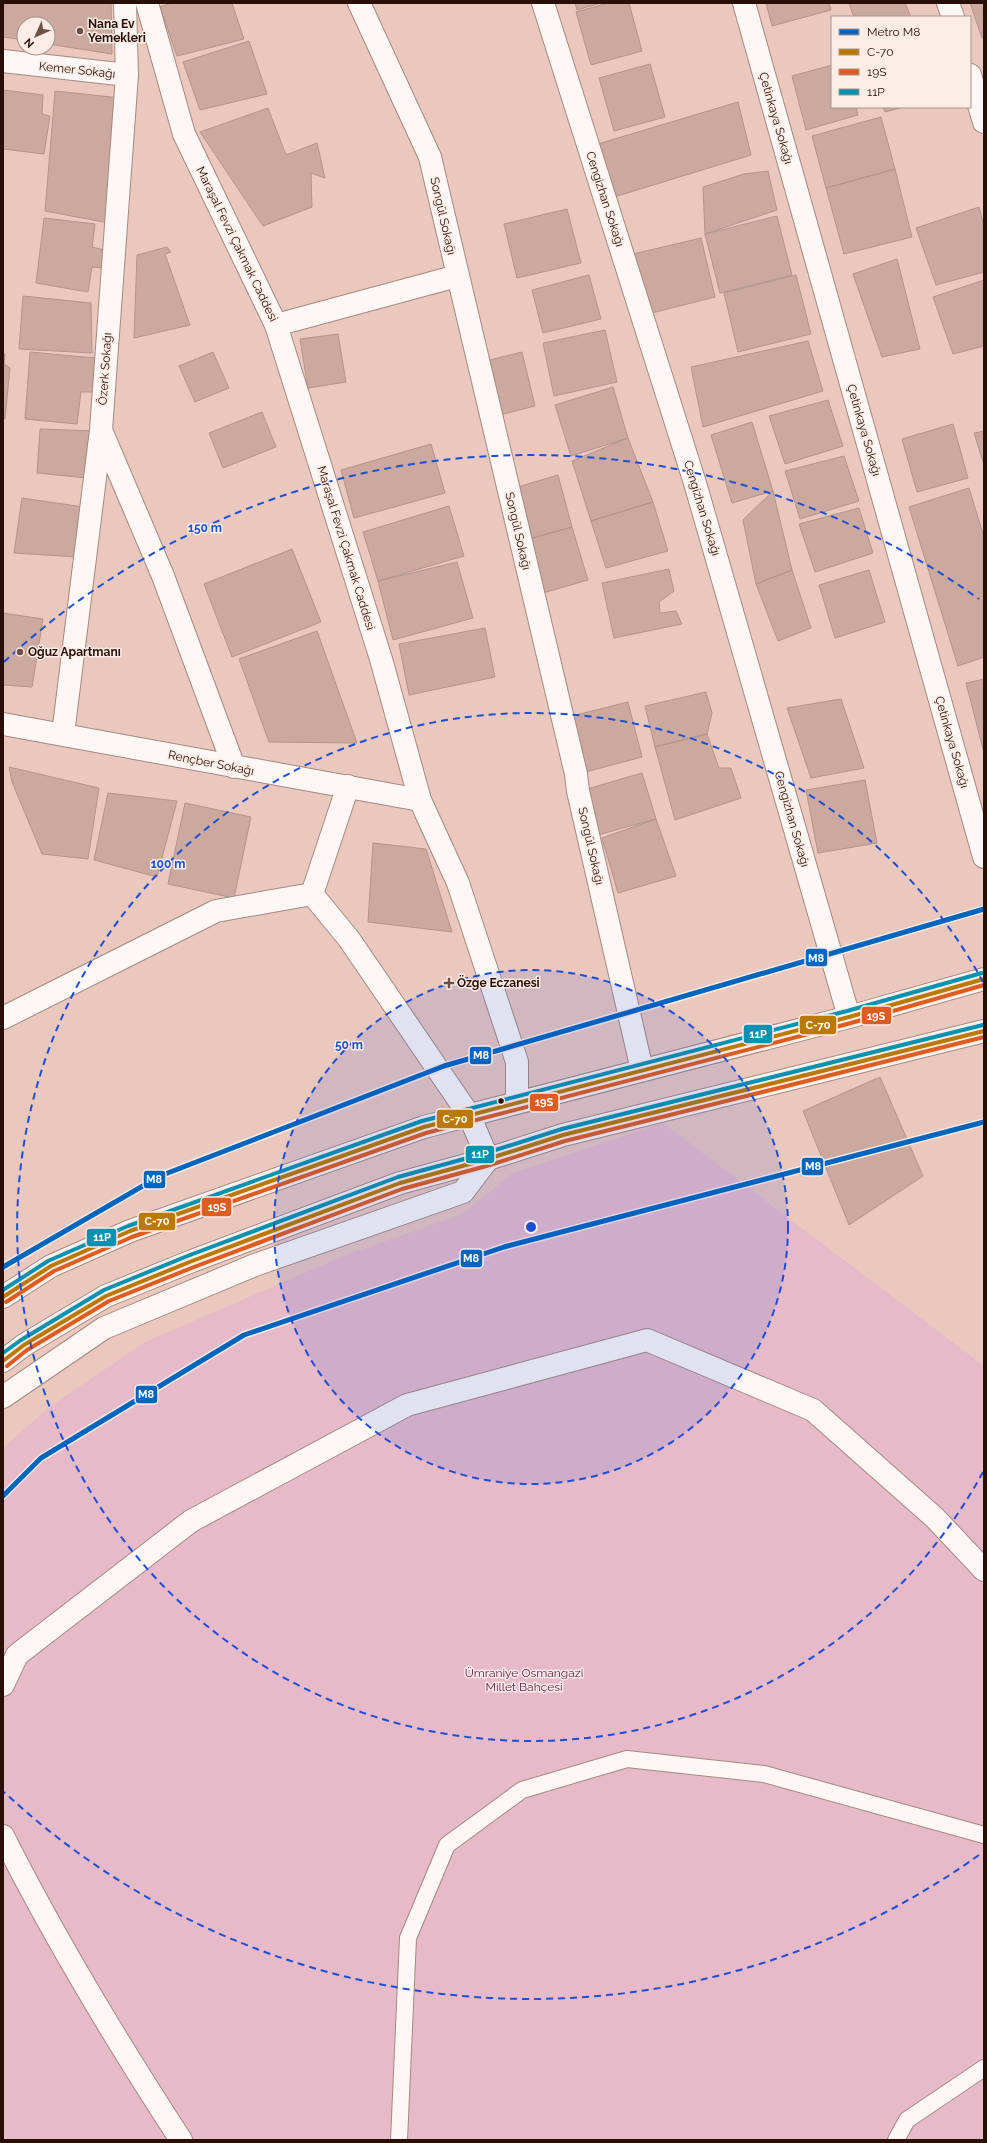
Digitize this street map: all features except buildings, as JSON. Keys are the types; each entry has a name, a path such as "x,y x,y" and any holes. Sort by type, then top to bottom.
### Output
{"street":[{"name":"Özerk Sokağı","path":"63,734 101,430 127,75 126,3"},
{"name":"Maraşal Fevzi Çakmak Caddesi","path":"148,3 184,134 276,325 378,651 420,800 458,883 515,1054 517,1062 517,1102"},
{"name":"Songül Sokağı","path":"359,3 430,158 576,774 580,799 642,1070"},
{"name":"Cengizhan Sokağı","path":"543,3 695,483 849,1017"},
{"name":"Çetinkaya Sokağı","path":"744,3 984,856"},
{"path":"948,3 953,16"},
{"name":"Kemer Sokağı","path":"3,61 127,75"},
{"path":"971,78 984,122"},
{"path":"276,325 457,276"},
{"path":"101,430 163,576 234,767"},
{"name":"Rençber Sokağı","path":"3,724 420,800"},
{"path":"312,894 348,786"},
{"path":"3,1018 216,911 312,894"},
{"path":"312,894 349,939 469,1115 488,1159"},
{"path":"3,1297 51,1266 130,1231 424,1127 849,1017 984,979"},
{"path":"3,1361 24,1345 106,1296 192,1261 400,1184 488,1159 563,1135 984,1031"},
{"path":"3,1397 104,1328 255,1265 463,1192 488,1159"},
{"path":"3,1685 17,1655 191,1521 408,1405 647,1340 813,1410 935,1518 984,1570"},
{"path":"3,1836 36,1900 125,2055 181,2140"}],"lane":[{"path":"399,2140 408,1938 447,1845 522,1790 627,1759 764,1774 984,1835"},
{"path":"896,2140 907,2120 984,2068"}],"green space":[{"name":"Ümraniye Osmangazi Millet Bahçesi","path":"663,1123 984,1366 984,2140 3,2140 3,1448 48,1408 145,1342 348,1254 461,1215 513,1173"}],"metro line":[{"name":"M8","path":"3,1267 160,1176 444,1066 984,909"},
{"name":"M8","path":"3,1496 41,1458 244,1335 504,1247 984,1122"}],"transit line":[{"name":"11P","path":"3,1290 48,1261 128,1226 422,1121 847,1011 982,973"},
{"name":"C-70","path":"3,1297 51,1266 130,1231 424,1127 849,1017 984,979"},
{"name":"19S","path":"6,1302 54,1271 132,1237 426,1133 851,1023 984,985"},
{"name":"11P","path":"3,1353 21,1340 104,1290 190,1255 398,1177 486,1153 562,1129 983,1025"},
{"name":"C-70","path":"3,1361 24,1345 106,1296 192,1261 400,1183 488,1159 563,1135 984,1031"},
{"name":"19S","path":"7,1366 27,1350 109,1301 194,1267 402,1189 490,1165 565,1141 984,1037"}],"place":[{"name":"Nana Ev Yemekleri","path":"80,31"},
{"name":"Oğuz Apartmanı","path":"20,652"},
{"name":"Özge Eczanesi","path":"449,983"}]}
